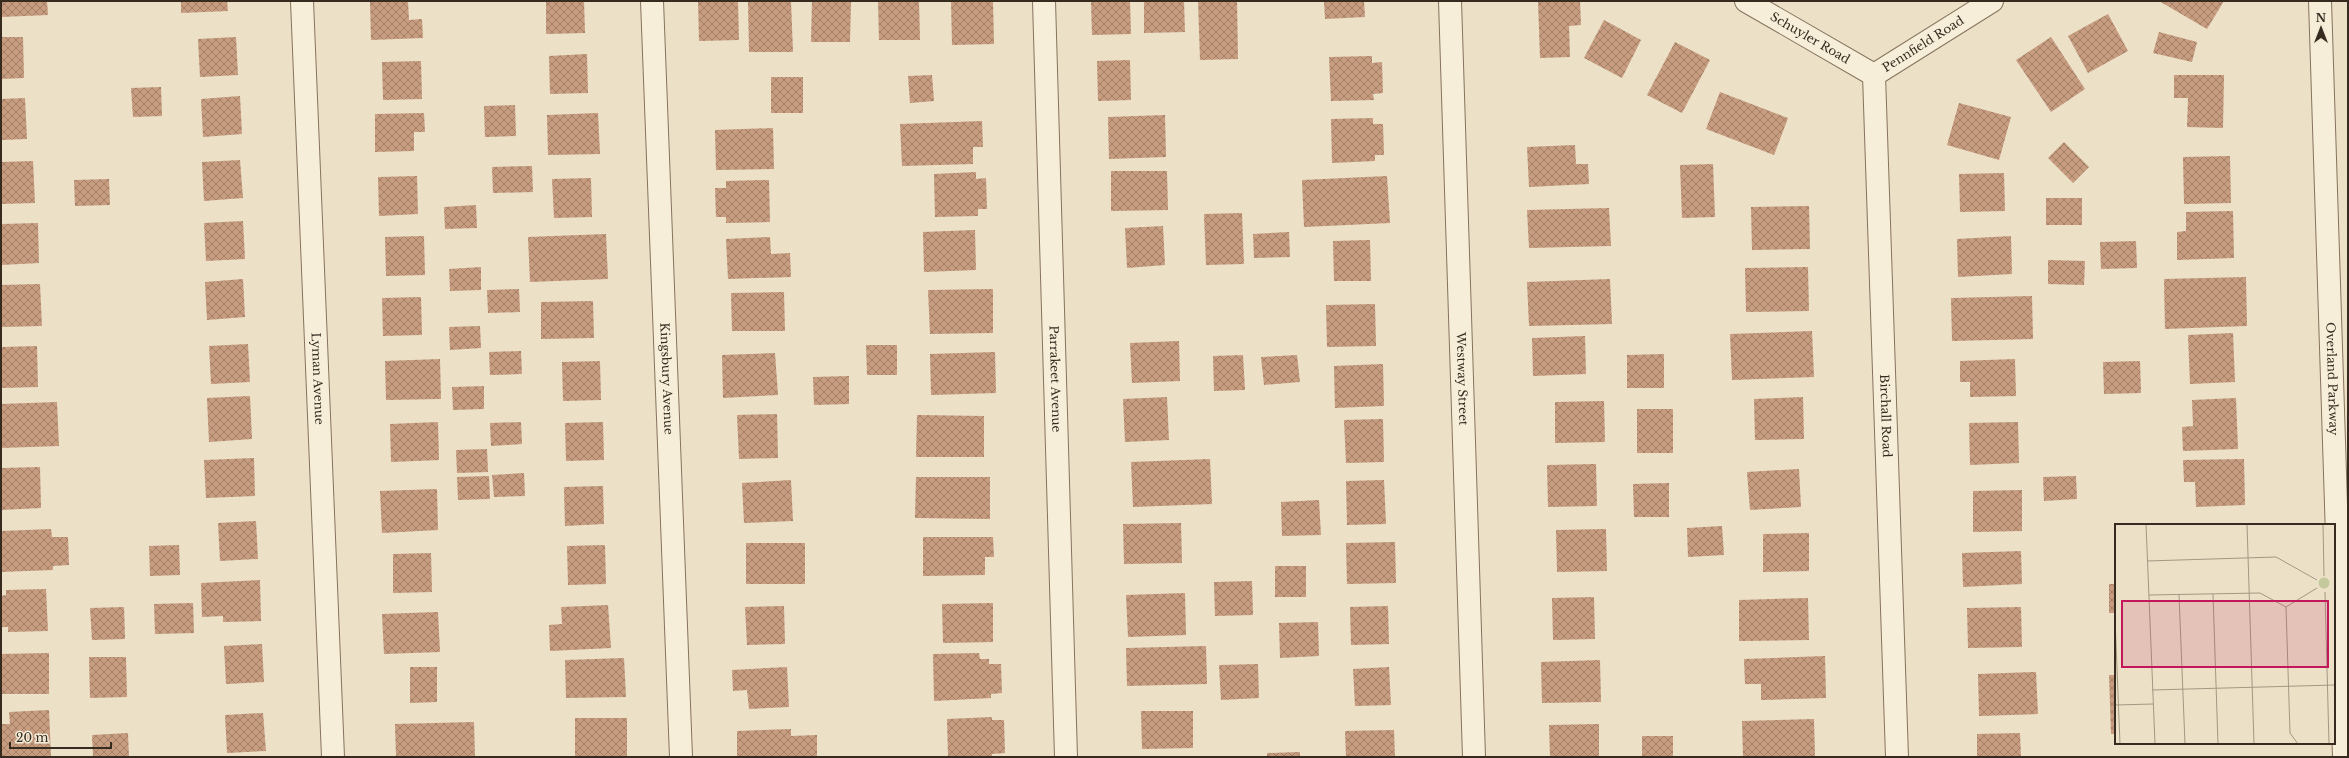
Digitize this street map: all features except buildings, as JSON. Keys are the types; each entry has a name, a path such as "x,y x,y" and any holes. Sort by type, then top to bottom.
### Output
{"street":[{"name":"Lyman Avenue","path":"302,1 333,757"},
{"name":"Kingsbury Avenue","path":"652,1 681,757"},
{"name":"Parrakeet Avenue","path":"1044,1 1066,757"},
{"name":"Westway Street","path":"1450,1 1474,757"},
{"name":"Schuyler Road","path":"1746,1 1874,75"},
{"name":"Pennfield Road","path":"1874,75 1992,1"},
{"name":"Overland Parkway","path":"2320,1 2344,757"},
{"name":"Birchall Road","path":"1874,75 1897,757"}]}
